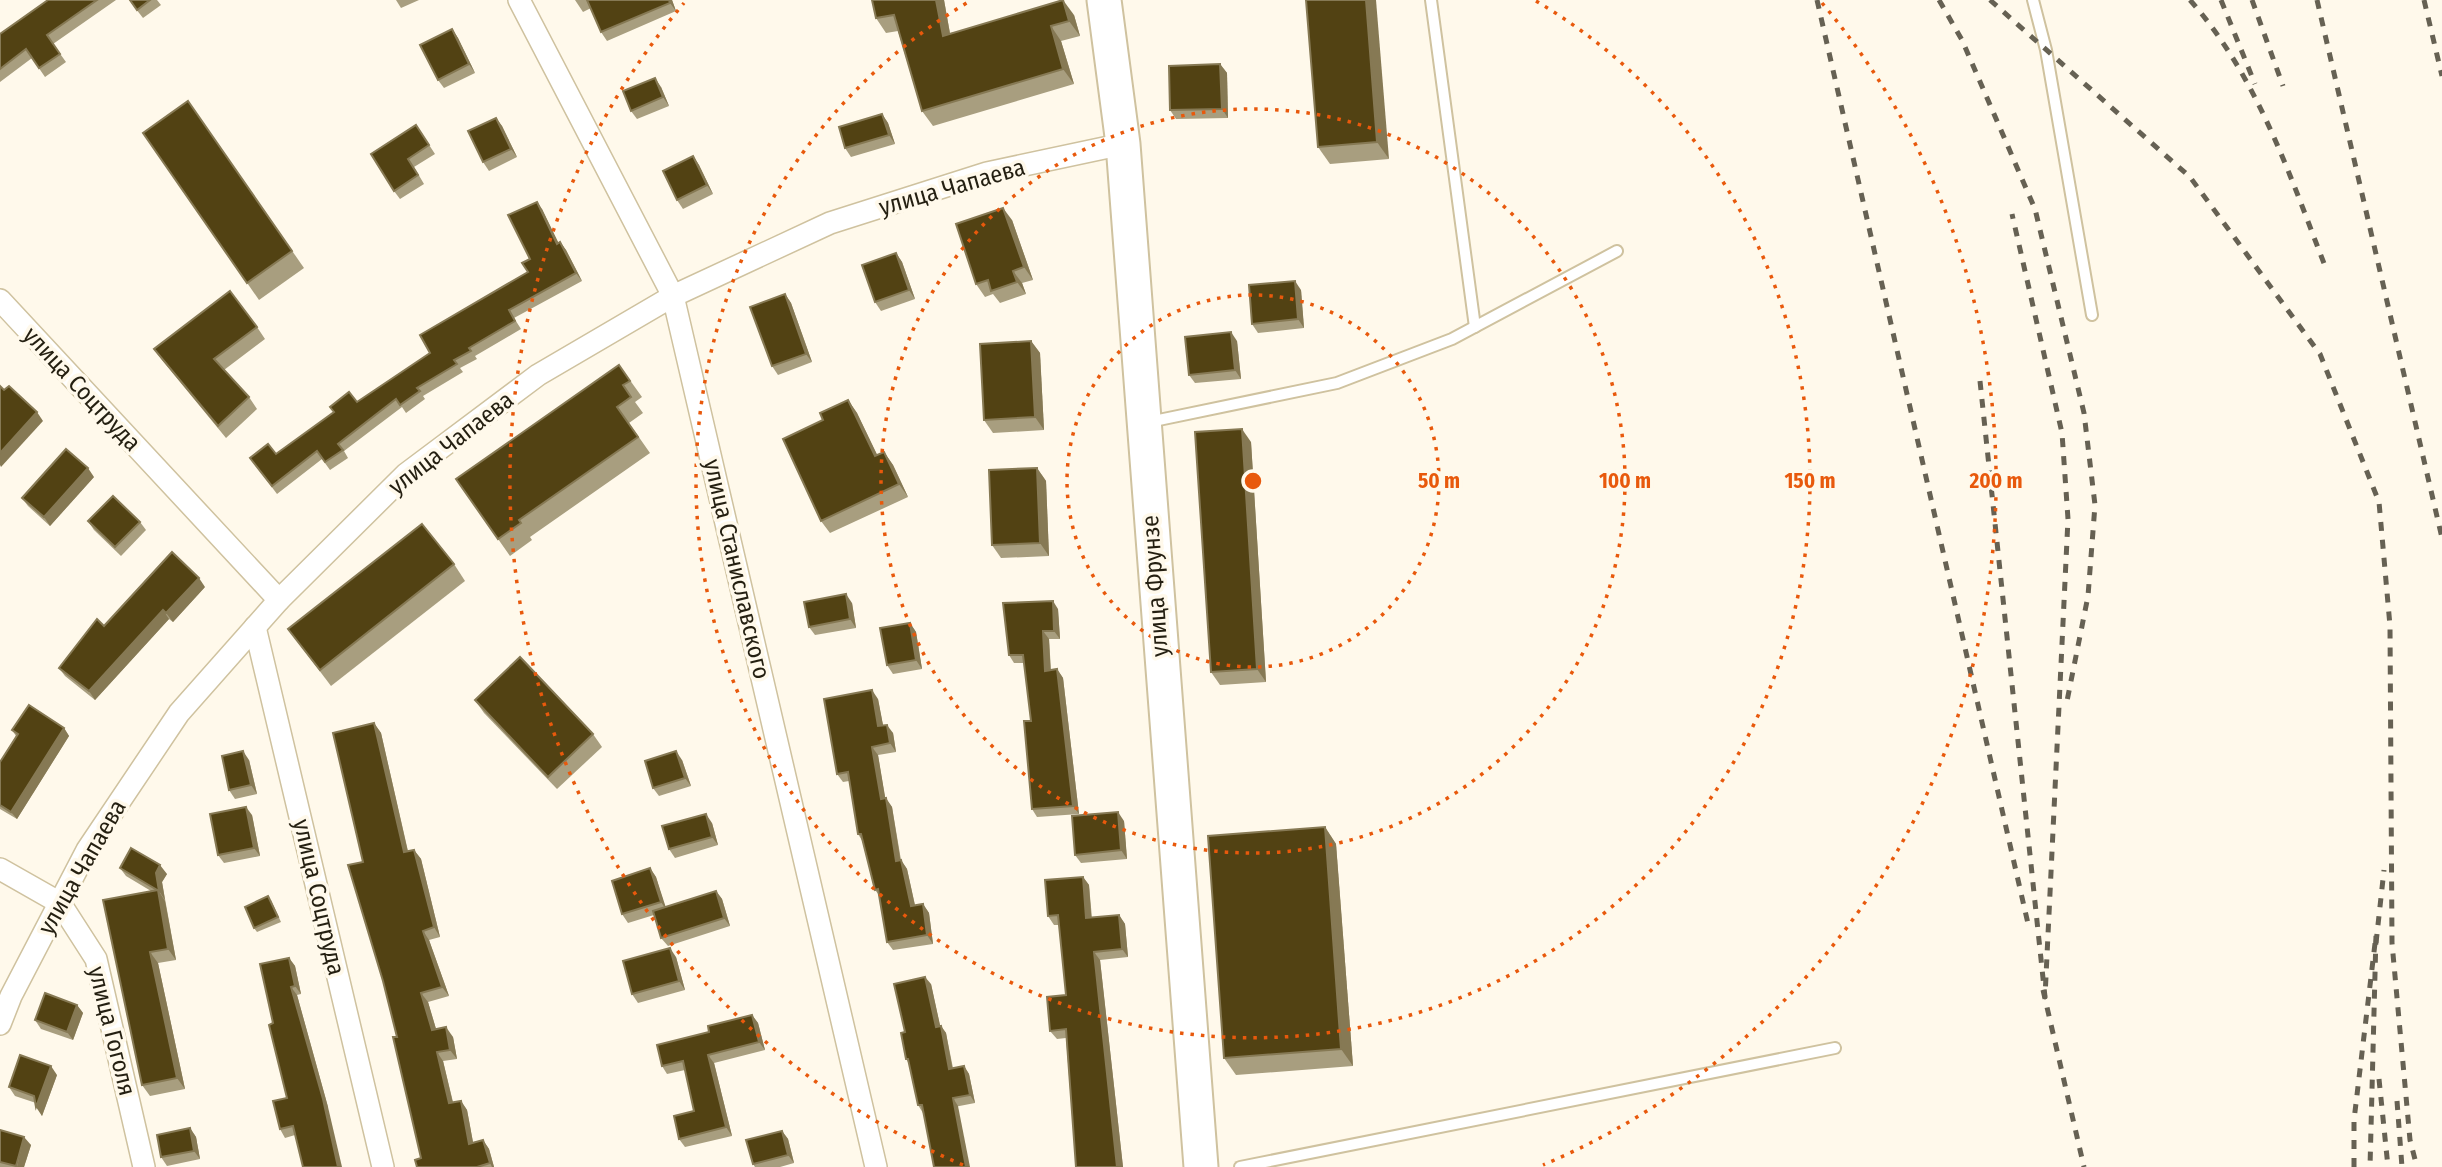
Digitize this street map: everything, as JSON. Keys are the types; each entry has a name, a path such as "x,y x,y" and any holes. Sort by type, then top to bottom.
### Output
{"main road":[{"name":"улица Фрунзе","path":"1102,2 1123,144 1201,1167"}],"street":[{"name":"улица Станиславского","path":"519,0 673,296 876,1167"},
{"name":"улица Чапаева","path":"0,1024 11,996 87,850 179,713 279,600 406,474 538,375 673,296 830,223 987,173 1123,144"},
{"name":"улица Соцтруда","path":"0,300 279,600"},
{"name":"улица Соцтруда","path":"256,627 383,1167"},
{"path":"0,869 60,902"},
{"name":"улица Гоголя","path":"60,902 96,959 144,1167"}],"lane":[{"path":"1431,0 1475,327"},
{"path":"2033,0 2046,50 2092,315"},
{"path":"1143,423 1337,383 1452,340 1617,251"},
{"path":"1240,1167 1835,1048"}],"building":[{"path":"48,0 97,0 47,35 60,54 39,68 26,49 0,69 0,34"},
{"path":"130,0 150,0 137,10"},
{"path":"587,0 669,0 670,3 601,32"},
{"path":"872,0 936,0 943,36 1063,0 1069,21 1051,26 1063,69 922,111 894,15 876,18"},
{"path":"1306,0 1366,0 1377,142 1318,147"},
{"path":"452,29 469,64 438,80 420,45"},
{"path":"1220,64 1222,109 1170,110 1169,66"},
{"path":"655,78 663,97 631,111 623,91"},
{"path":"188,101 292,251 247,283 143,133"},
{"path":"882,114 889,135 845,148 839,127"},
{"path":"496,118 511,149 483,162 468,131"},
{"path":"416,125 429,145 408,159 418,175 394,191 371,154"},
{"path":"693,156 707,185 677,200 663,171"},
{"path":"537,202 557,244 560,242 576,273 509,310 515,321 469,348 471,351 454,360 457,364 417,388 420,391 400,405 396,399 338,444 343,450 325,462 317,451 272,486 250,458 268,444 276,454 334,412 330,407 349,392 357,402 430,353 420,335 528,272 522,263 530,259 508,215"},
{"path":"1003,208 1024,267 1013,271 1017,282 991,291 988,280 976,284 956,224"},
{"path":"896,253 909,290 875,302 862,265"},
{"path":"1295,281 1298,319 1252,324 1249,285"},
{"path":"230,291 257,327 214,359 249,397 218,426 154,349"},
{"path":"785,294 806,354 772,366 750,307"},
{"path":"1231,332 1235,370 1189,375 1185,337"},
{"path":"1031,341 1035,417 984,420 980,344"},
{"path":"619,365 630,381 623,385 631,397 617,407 638,437 519,520 521,523 498,539 456,479"},
{"path":"0,386 4,390 9,386 37,412 0,453"},
{"path":"848,400 875,456 884,452 899,484 821,521 783,439 823,420 820,413"},
{"path":"1242,429 1257,669 1211,672 1195,432"},
{"path":"66,449 88,468 44,517 22,498"},
{"path":"1037,468 1040,543 992,545 989,470"},
{"path":"113,496 140,522 115,547 88,521"},
{"path":"422,524 454,564 320,670 288,629"},
{"path":"172,552 199,578 166,613 163,610 89,691 59,668 97,619 104,626"},
{"path":"846,594 850,619 809,627 804,602"},
{"path":"1053,601 1054,631 1043,631 1045,671 1057,669 1073,806 1032,809 1024,721 1031,721 1023,655 1009,655 1003,603"},
{"path":"910,623 916,660 887,665 880,628"},
{"path":"520,657 593,734 548,777 475,700"},
{"path":"872,690 878,726 887,725 890,743 872,747 881,799 886,798 896,861 901,860 911,906 923,904 927,935 887,942 878,889 875,890 861,834 858,834 848,772 837,774 824,699"},
{"path":"29,705 64,728 11,812 0,805 0,762 18,734 12,730"},
{"path":"374,723 404,852 414,850 434,927 423,931 442,987 421,993 432,1030 446,1027 450,1050 437,1052 449,1103 461,1101 469,1144 483,1140 490,1163 477,1167 417,1167 415,1160 421,1158 393,1037 397,1037 348,865 363,862 333,733"},
{"path":"243,751 251,785 229,790 222,756"},
{"path":"676,751 685,778 653,788 645,761"},
{"path":"246,807 254,848 218,855 210,814"},
{"path":"1118,812 1121,850 1075,855 1072,816"},
{"path":"706,814 712,837 669,849 662,826"},
{"path":"1325,827 1341,1049 1224,1058 1208,836"},
{"path":"131,848 160,865 156,873 159,891 120,868"},
{"path":"650,868 661,902 622,914 612,881"},
{"path":"1083,877 1086,918 1119,915 1122,949 1094,952 1117,1167 1076,1167 1066,1029 1050,1031 1047,997 1066,995 1058,915 1048,916 1045,880"},
{"path":"158,890 168,949 150,952 177,1078 142,1085 103,900"},
{"path":"716,891 724,918 661,938 653,911"},
{"path":"268,896 278,917 254,928 245,907"},
{"path":"670,948 679,981 632,994 623,961"},
{"path":"289,958 295,986 291,987 323,1099 338,1167 303,1167 293,1126 280,1129 273,1101 287,1098 269,1025 273,1023 260,964"},
{"path":"925,977 936,1027 941,1026 949,1069 964,1066 970,1095 953,1098 966,1167 934,1167 922,1105 918,1105 906,1059 901,1033 905,1032 894,984"},
{"path":"45,993 77,1005 67,1032 35,1020"},
{"path":"752,1015 759,1042 708,1055 726,1127 679,1139 674,1116 694,1111 683,1061 662,1066 657,1045 709,1032 708,1026"},
{"path":"20,1055 51,1066 36,1107 34,1096 9,1087"},
{"path":"190,1128 194,1151 161,1157 157,1135"},
{"path":"0,1130 24,1137 16,1166 0,1162"},
{"path":"782,1131 788,1155 753,1164 746,1140"}],"railway":[{"path":"1817,0 2029,928"},
{"path":"1939,0 1962,40 2035,209 2084,413 2095,505 2088,596 2067,701"},
{"path":"1990,0 2190,177 2320,354 2379,502 2390,626 2392,943 2410,1140 2417,1167"},
{"path":"2190,0 2214,29 2253,93 2284,161 2325,266"},
{"path":"2221,0 2255,84"},
{"path":"2252,0 2283,86"},
{"path":"2317,0 2442,538"},
{"path":"2424,0 2442,76"},
{"path":"1980,381 2045,997 2068,519 2062,433 2012,214"},
{"path":"2376,943 2384,870"},
{"path":"2354,1167 2354,1120 2376,935 2370,1167"},
{"path":"2043,990 2084,1167"},
{"path":"2379,1079 2388,1167"},
{"path":"2397,1101 2402,1167"}]}
